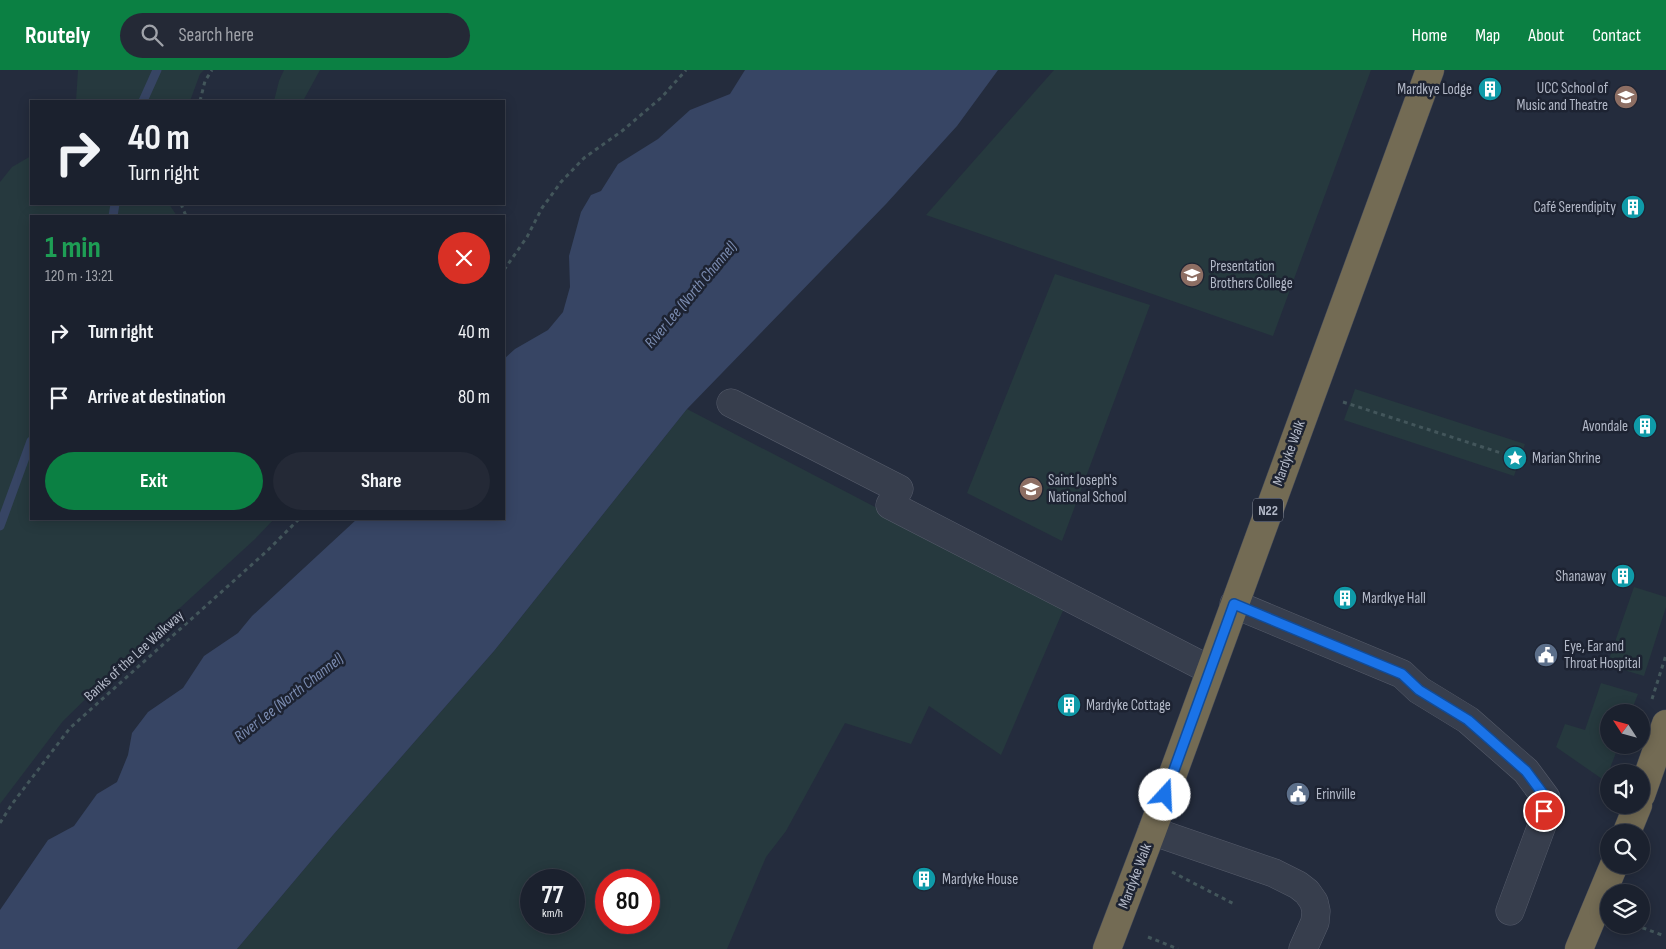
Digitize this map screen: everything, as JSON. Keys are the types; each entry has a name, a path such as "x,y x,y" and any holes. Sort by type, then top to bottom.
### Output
{"highway":[{"name":"Mardyke Walk","path":"1107,949 1152,831 1430,70"},
{"path":"1648,764 1658,715"},
{"path":"1579,949 1610,874"}],"lane":[{"path":"731,403 899,489 890,505 1210,670"},
{"path":"1234,604 1402,674 1419,690 1468,720 1526,771 1546,798 1542,825 1510,911"},
{"path":"1152,831 1274,873 1298,885 1307,892 1314,902 1316,911 1315,922 1304,949"}],"path":[{"path":"200,100 205,81 212,70"},
{"path":"505,269 527,237 542,208 561,182 584,158 622,131 662,97 686,70"},
{"path":"1343,402 1501,453"},
{"name":"Banks of the Lee Walkway","path":"0,823 12,804 70,728 267,551 298,520"},
{"path":"1658,715 1666,655"},
{"path":"1172,872 1236,905"},
{"path":"1650,931 1662,935"},
{"path":"1148,937 1178,949"}],"green space":[{"path":"78,70 204,70 200,74 190,100 76,100"},
{"path":"284,70 320,70 304,100 274,100"},
{"name":"Presentation Brothers College","path":"1054,70 1371,70 1273,336 926,215"},
{"path":"30,157 30,205 170,205 176,215 30,215 30,520 273,520 63,721 0,804 0,182 12,167"},
{"path":"1055,274 1150,305 1062,541 967,493"},
{"path":"1355,389 1525,444 1514,476 1344,420"},
{"path":"687,409 1065,606 1001,755 929,706 911,744 845,723 786,831 766,857 727,949 237,949 333,835 494,651"},
{"path":"1634,587 1666,597 1666,607 1644,676 1607,665"},
{"path":"1601,683 1638,694 1634,704 1600,704 1600,754 1616,754 1612,764 1600,764 1600,778 1556,747 1565,724 1585,730"}],"water":[{"name":"River Lee (North Channel)","path":"745,70 998,70 957,126 886,204 687,409 494,651 333,835 237,949 0,949 0,910 48,840 74,826 97,794 117,782 128,755 132,733 148,712 183,688 204,656 238,633 252,616 356,520 505,520 505,358 515,349 548,330 563,312 570,287 569,256 581,212 591,195 601,191 618,164 658,139 690,110 730,94"}],"waterway":[{"path":"143,100 157,70"},
{"path":"113,215 115,205"},
{"path":"0,526 30,444"}],"place":[{"name":"Mardkye Lodge","path":"1490,89"},
{"name":"UCC School of Music and Theatre","path":"1626,97"},
{"name":"Café Serendipity","path":"1633,207"},
{"name":"Presentation Brothers College","path":"1192,275"},
{"name":"Avondale","path":"1645,426"},
{"name":"Marian Shrine","path":"1515,458"},
{"name":"Saint Joseph's National School","path":"1031,489"},
{"name":"Shanaway","path":"1623,576"},
{"name":"Mardkye Hall","path":"1345,598"},
{"name":"Eye, Ear and Throat Hospital","path":"1546,655"},
{"name":"Mardyke Cottage","path":"1069,705"},
{"name":"Erinville","path":"1298,794"},
{"name":"Mardyke House","path":"924,879"}],"route":[{"path":"1165,795 1234,604 1402,674 1419,690 1468,720 1526,771 1546,798 1544,811"}]}
